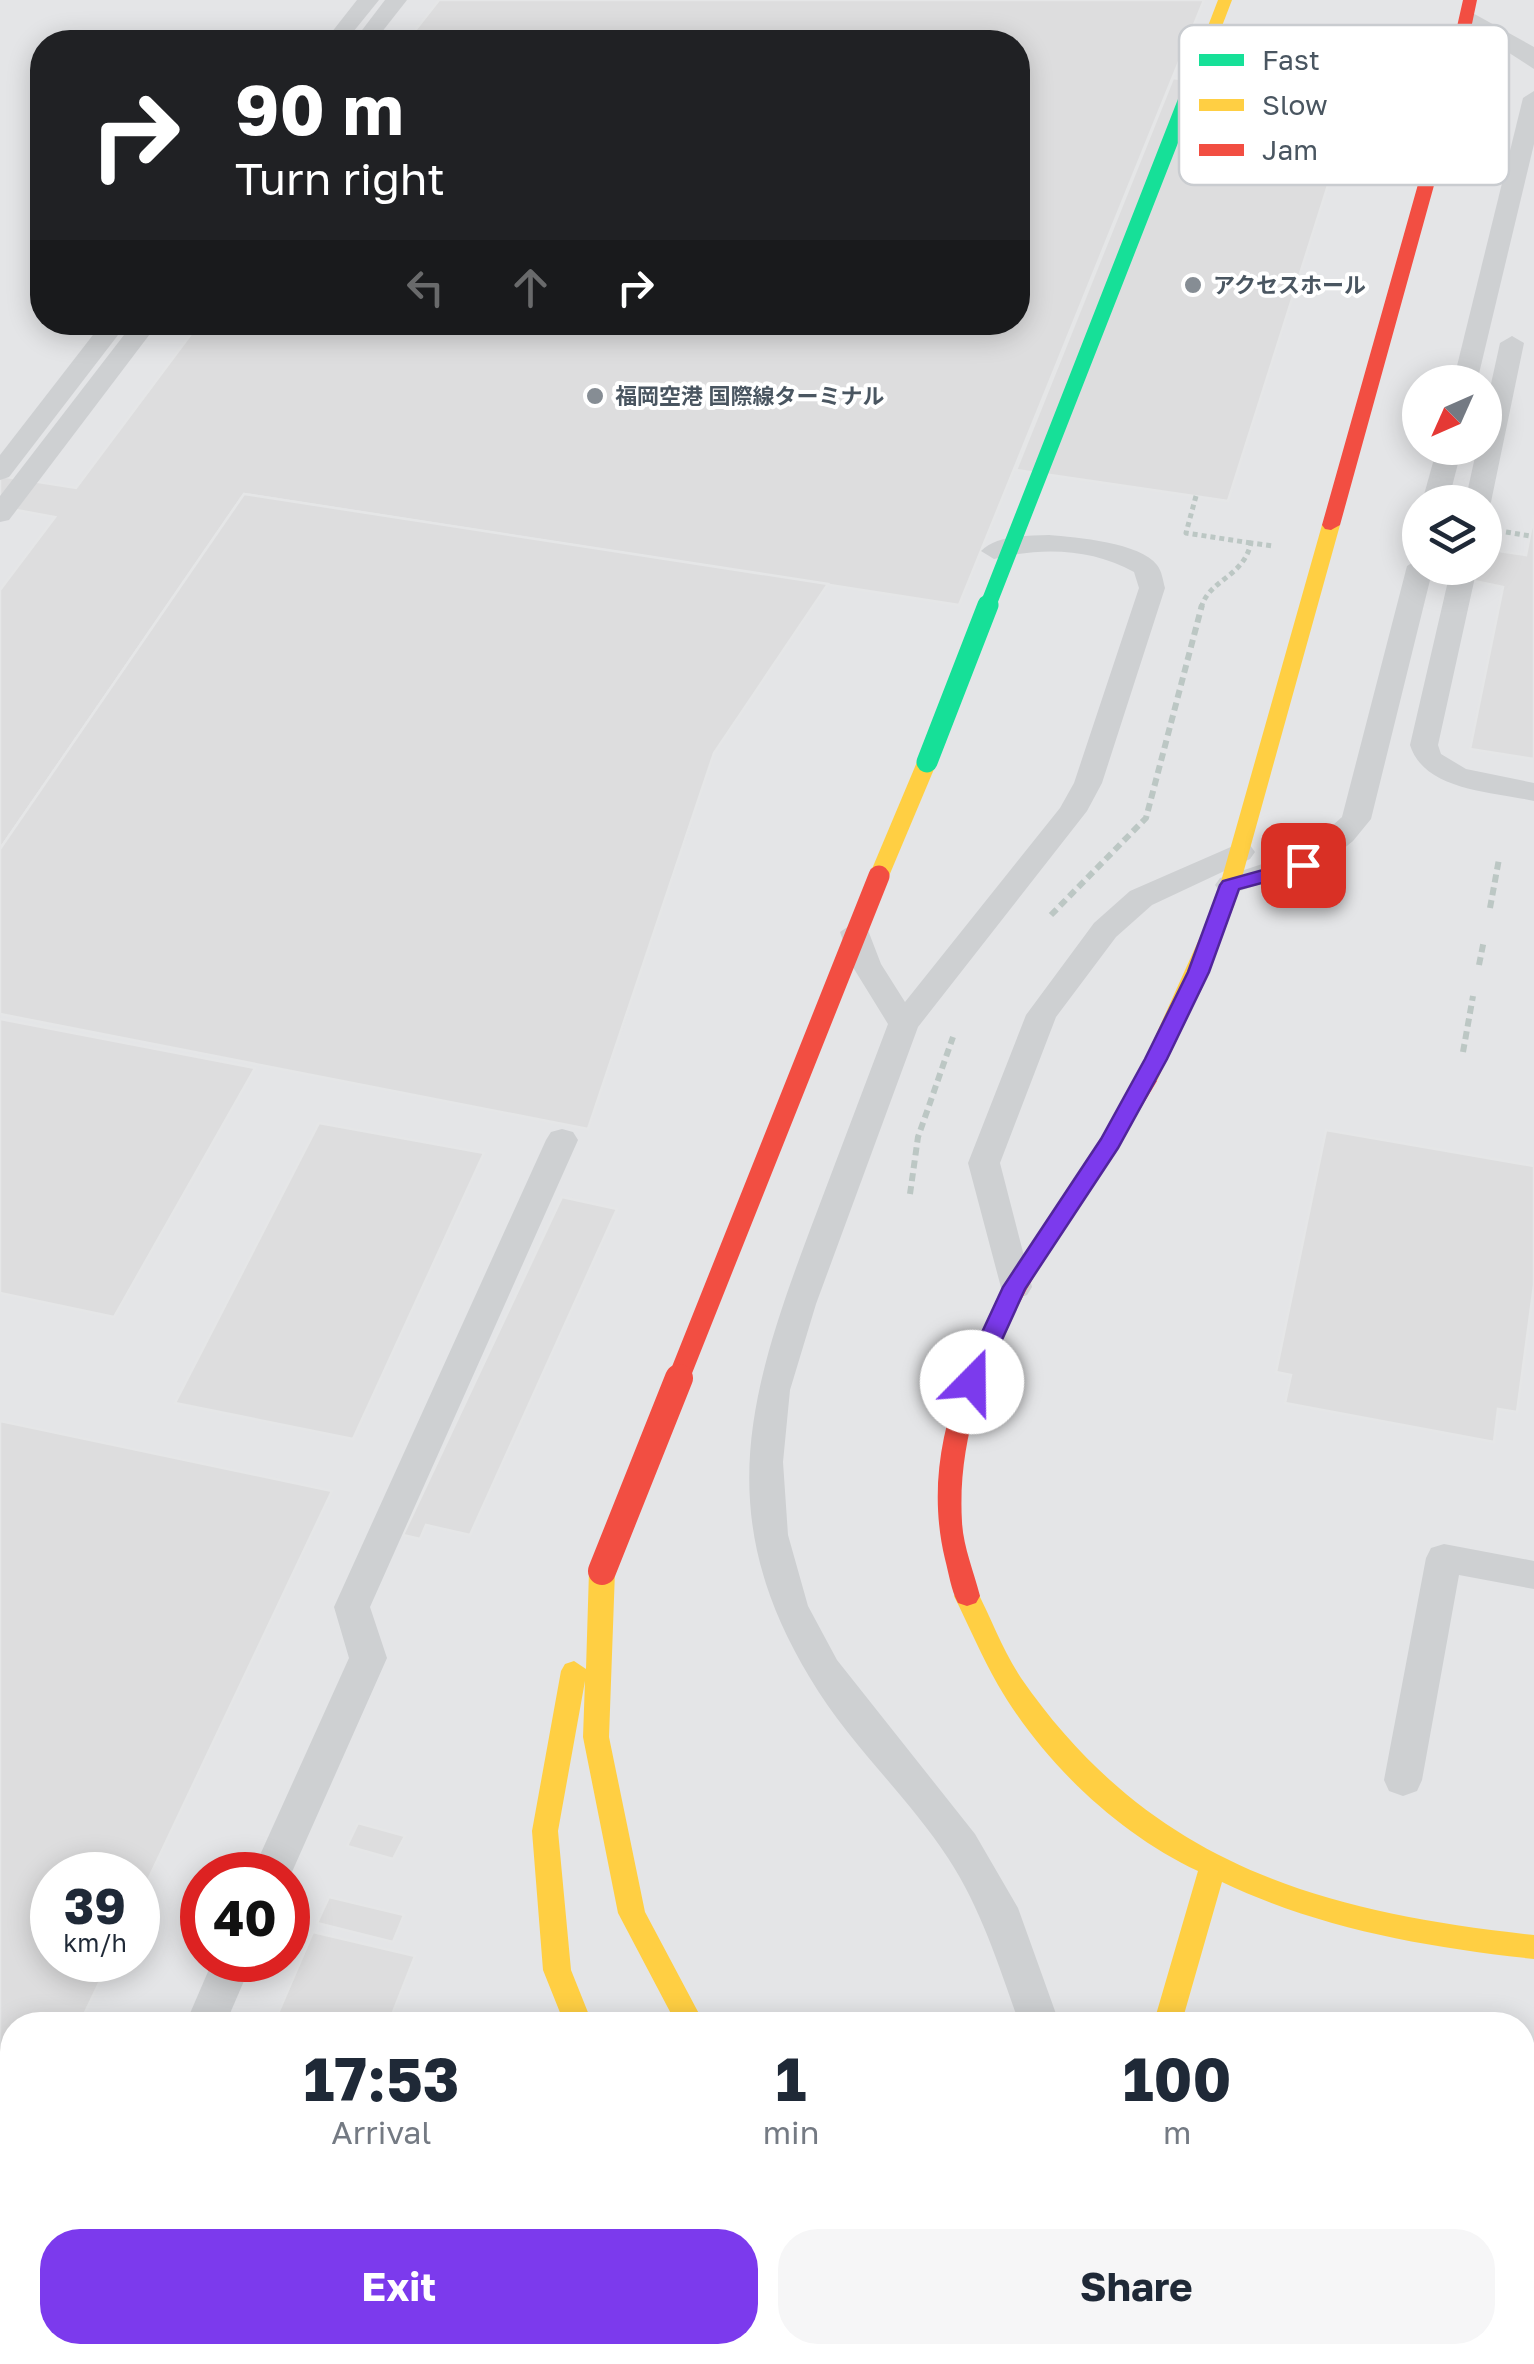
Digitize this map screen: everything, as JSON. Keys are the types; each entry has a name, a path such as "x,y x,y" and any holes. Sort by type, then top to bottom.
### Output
{"street":[{"path":"1215,25 1225,0"},
{"path":"574,2012 557,1970 545,1831 565,1705 602,1571 1179,116"},
{"path":"1421,185 1230,885 1198,972 1142,1085 1110,1142 1015,1287 984,1349 959,1414 950,1462 950,1527 963,1590 985,1648 1022,1707 1072,1763 1135,1817 1212,1868 1292,1904 1372,1929 1463,1943 1534,1947"},
{"path":"602,1571 596,1737 632,1913 684,2012"},
{"path":"1171,2012 1212,1868"}],"lane":[{"path":"344,30 368,0"},
{"path":"372,30 396,0"},
{"path":"1469,8 1491,25"},
{"path":"1509,39 1534,62"},
{"path":"1469,365 1534,98"},
{"path":"0,472 106,335"},
{"path":"0,514 138,335"},
{"path":"1482,485 1512,343"},
{"path":"904,1024 856,940 856,894 985,560 994,551 1023,541 1136,560 1152,577 1152,588 1088,784 1055,837 904,1024 799,1304 773,1390 765,1462 770,1535 790,1606 824,1670 961,1846 998,1908 1035,2012"},
{"path":"1230,885 1303,865 1334,848 1356,819 1415,585"},
{"path":"1460,585 1424,745 1428,758 1457,776 1534,792"},
{"path":"1015,1287 984,1163 1041,1014 1105,930 1141,898 1240,852"},
{"path":"281,1852 368,1658 352,1608 562,1140"},
{"path":"1403,1780 1444,1558 1534,1575"},
{"path":"210,2012 223,1982"}],"path":[{"path":"1196,496 1186,533 1281,547"},
{"path":"1204,596 1246,564 1251,543"},
{"path":"1490,908 1499,859"},
{"path":"1479,965 1484,940"},
{"path":"1463,1052 1474,996"}],"shaded area":[{"path":"0,0 1534,0 1534,2012 0,2012"}],"building":[{"name":"福岡空港 国際線ターミナル","path":"439,0 1204,0 1194,25 1179,25 1179,62 959,605 244,494 0,849 0,590 55,517 0,507 0,476 76,488 190,335 1030,335 1030,30 415,30"},
{"name":"アクセスホール","path":"1173,78 1179,79 1179,185 1328,185 1228,501 1016,470"},
{"path":"244,494 828,584 714,753 588,1129 0,1014 0,849"},
{"path":"1534,515 1534,759 1470,749 1503,587 1493,585 1502,585 1502,551 1526,555"},
{"path":"0,1019 255,1068 114,1317 0,1293"},
{"path":"319,1123 484,1153 353,1439 175,1403"},
{"path":"1326,1130 1534,1166 1534,1285 1517,1412 1498,1409 1494,1442 1285,1403 1291,1375 1276,1372"},
{"path":"562,1197 617,1209 470,1535 426,1525 420,1539 403,1535"},
{"path":"0,1421 332,1491 160,1855 30,1852 30,1982 100,1982 85,2012 0,2012"},
{"path":"358,1823 405,1836 393,1859 347,1846"},
{"path":"329,1897 404,1915 393,1942 317,1923"},
{"path":"313,1932 415,1956 393,2012 279,2012 291,1982 310,1982"}],"traffic: slow":[{"path":"1215,25 1225,0"},
{"path":"1146,1081 1224,906 1331,525"},
{"path":"879,876 927,762"},
{"path":"602,1571 596,1737 632,1913 684,2012"},
{"path":"967,1596 1009,1681 1062,1752 1124,1810 1194,1857 1272,1893 1355,1919 1443,1937 1534,1947"},
{"path":"574,1671 545,1831 557,1970 574,2012"},
{"path":"1171,2012 1212,1868"}],"traffic: jam":[{"path":"1465,25 1470,0"},
{"path":"1331,525 1426,185"},
{"path":"602,1571 879,876"},
{"path":"967,1596 949,1524 951,1455 968,1389 997,1325 1033,1262 1146,1081"}],"traffic: fast":[{"path":"927,762 1179,118"}],"place":[{"name":"アクセスホール","path":"1193,285"},
{"name":"福岡空港 国際線ターミナル","path":"595,396"}],"route":[{"path":"972,1382 1015,1287 1110,1142 1156,1059 1198,972 1230,885 1303,865"}]}
